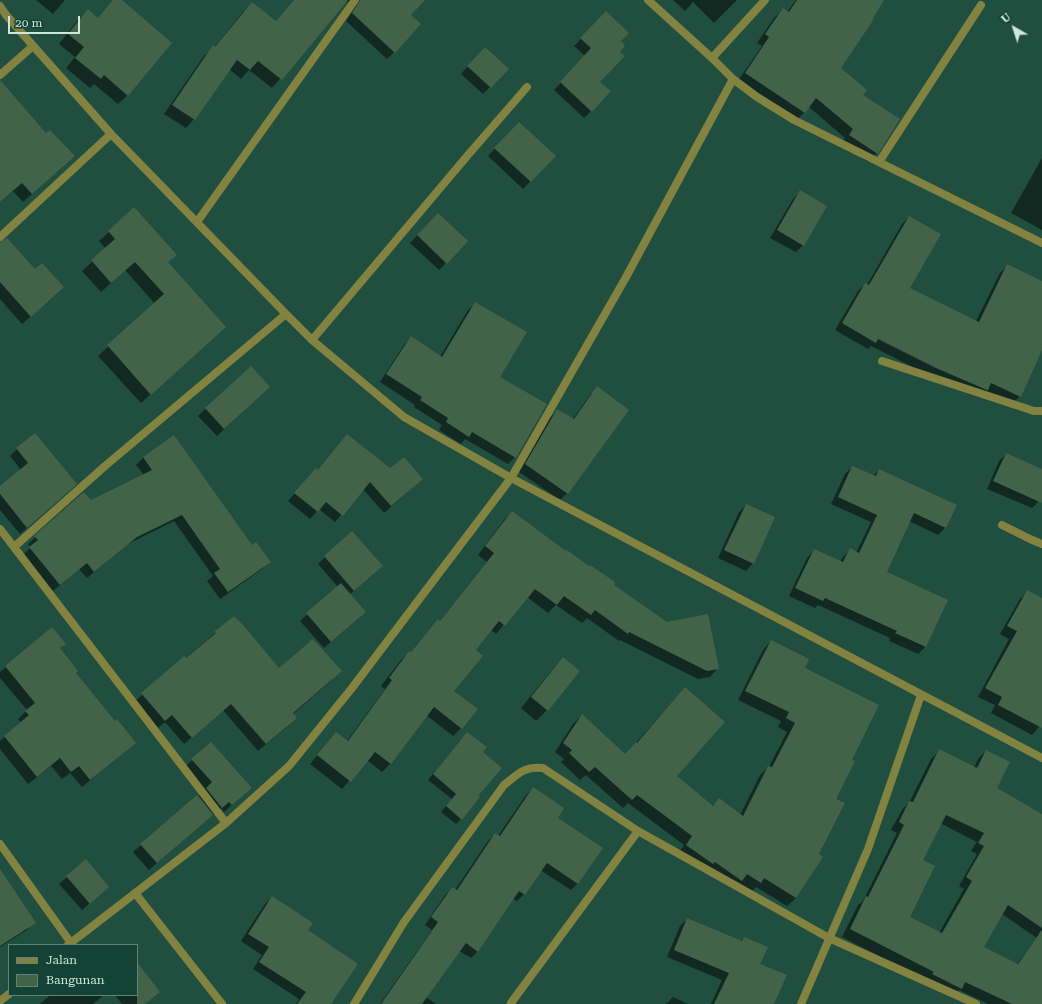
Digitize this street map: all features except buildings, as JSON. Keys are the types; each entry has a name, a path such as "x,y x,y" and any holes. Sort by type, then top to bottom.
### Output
{"street":[{"path":"197,222 355,0"},
{"path":"648,0 733,79 757,97 794,120 1042,243"},
{"path":"712,58 765,0"},
{"path":"879,162 981,5"},
{"path":"0,6 33,46 111,134 286,314 312,340 404,417 511,478 1042,758"},
{"path":"0,75 33,46"},
{"path":"0,844 70,944 226,823 289,766 352,688 511,478 624,279 733,79"},
{"path":"312,340 527,87"},
{"path":"0,237 111,134"},
{"path":"14,547 105,466 286,314"},
{"path":"882,361 1034,411 1042,411"},
{"path":"1002,525 1042,544"},
{"path":"0,529 226,823"},
{"path":"801,1004 868,849 922,695"},
{"path":"354,1004 404,922 504,784 520,772 533,767 543,768 638,831 829,938 964,1002 976,1004"},
{"path":"511,1003 638,831"},
{"path":"135,893 222,1004"},
{"path":"0,1001 8,995"}]}
